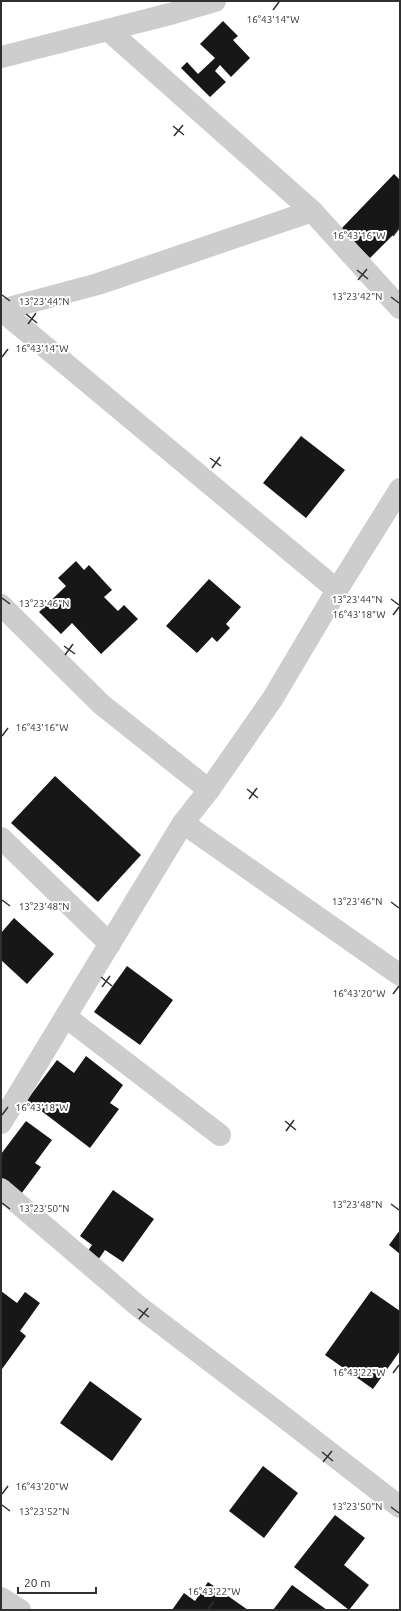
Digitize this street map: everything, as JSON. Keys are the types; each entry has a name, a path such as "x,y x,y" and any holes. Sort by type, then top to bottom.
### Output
{"street":[{"path":"1,57 215,1"},
{"path":"108,30 312,211 400,308"},
{"path":"1,310 98,284 312,211"},
{"path":"1,310 337,590"},
{"path":"1,1123 183,823 209,790 273,698 337,590 400,489"},
{"path":"1,605 101,704 209,790"},
{"path":"183,823 400,975"},
{"path":"1,838 110,944"},
{"path":"66,1017 220,1135"},
{"path":"1,1189 138,1306 400,1507"},
{"path":"1,1598 20,1610"}],"building":[{"path":"223,21 238,36 233,40 250,58 231,77 220,65 215,71 226,82 210,97 181,68 187,62 198,74 215,58 200,44"},
{"path":"394,174 400,180 400,228 370,258 341,229"},
{"path":"301,436 345,470 306,518 263,483"},
{"path":"76,561 84,570 89,565 112,590 104,597 118,611 124,605 138,619 101,654 72,623 61,634 39,612 66,586 58,578"},
{"path":"209,579 241,607 226,624 230,628 217,642 212,637 197,653 166,626"},
{"path":"55,776 141,855 98,902 11,823"},
{"path":"14,918 54,954 27,984 1,960 1,933"},
{"path":"127,966 173,1000 140,1045 94,1012"},
{"path":"86,1056 123,1085 110,1103 119,1109 90,1148 27,1100 57,1060 74,1073"},
{"path":"26,1121 52,1140 35,1163 41,1167 21,1194 1,1179 1,1154"},
{"path":"113,1190 154,1219 123,1262 105,1250 98,1260 87,1252 92,1245 80,1236"},
{"path":"400,1230 400,1254 389,1245"},
{"path":"1,1291 17,1303 25,1292 40,1303 20,1331 26,1336 2,1369 1,1368"},
{"path":"371,1291 400,1311 400,1351 373,1389 325,1355"},
{"path":"90,1381 142,1419 112,1461 60,1423"},
{"path":"263,1466 298,1493 264,1538 229,1511"},
{"path":"335,1515 365,1538 344,1565 369,1585 349,1610 294,1567"},
{"path":"208,1582 248,1610 172,1610 184,1593 195,1601"},
{"path":"292,1585 327,1610 273,1610"}]}
